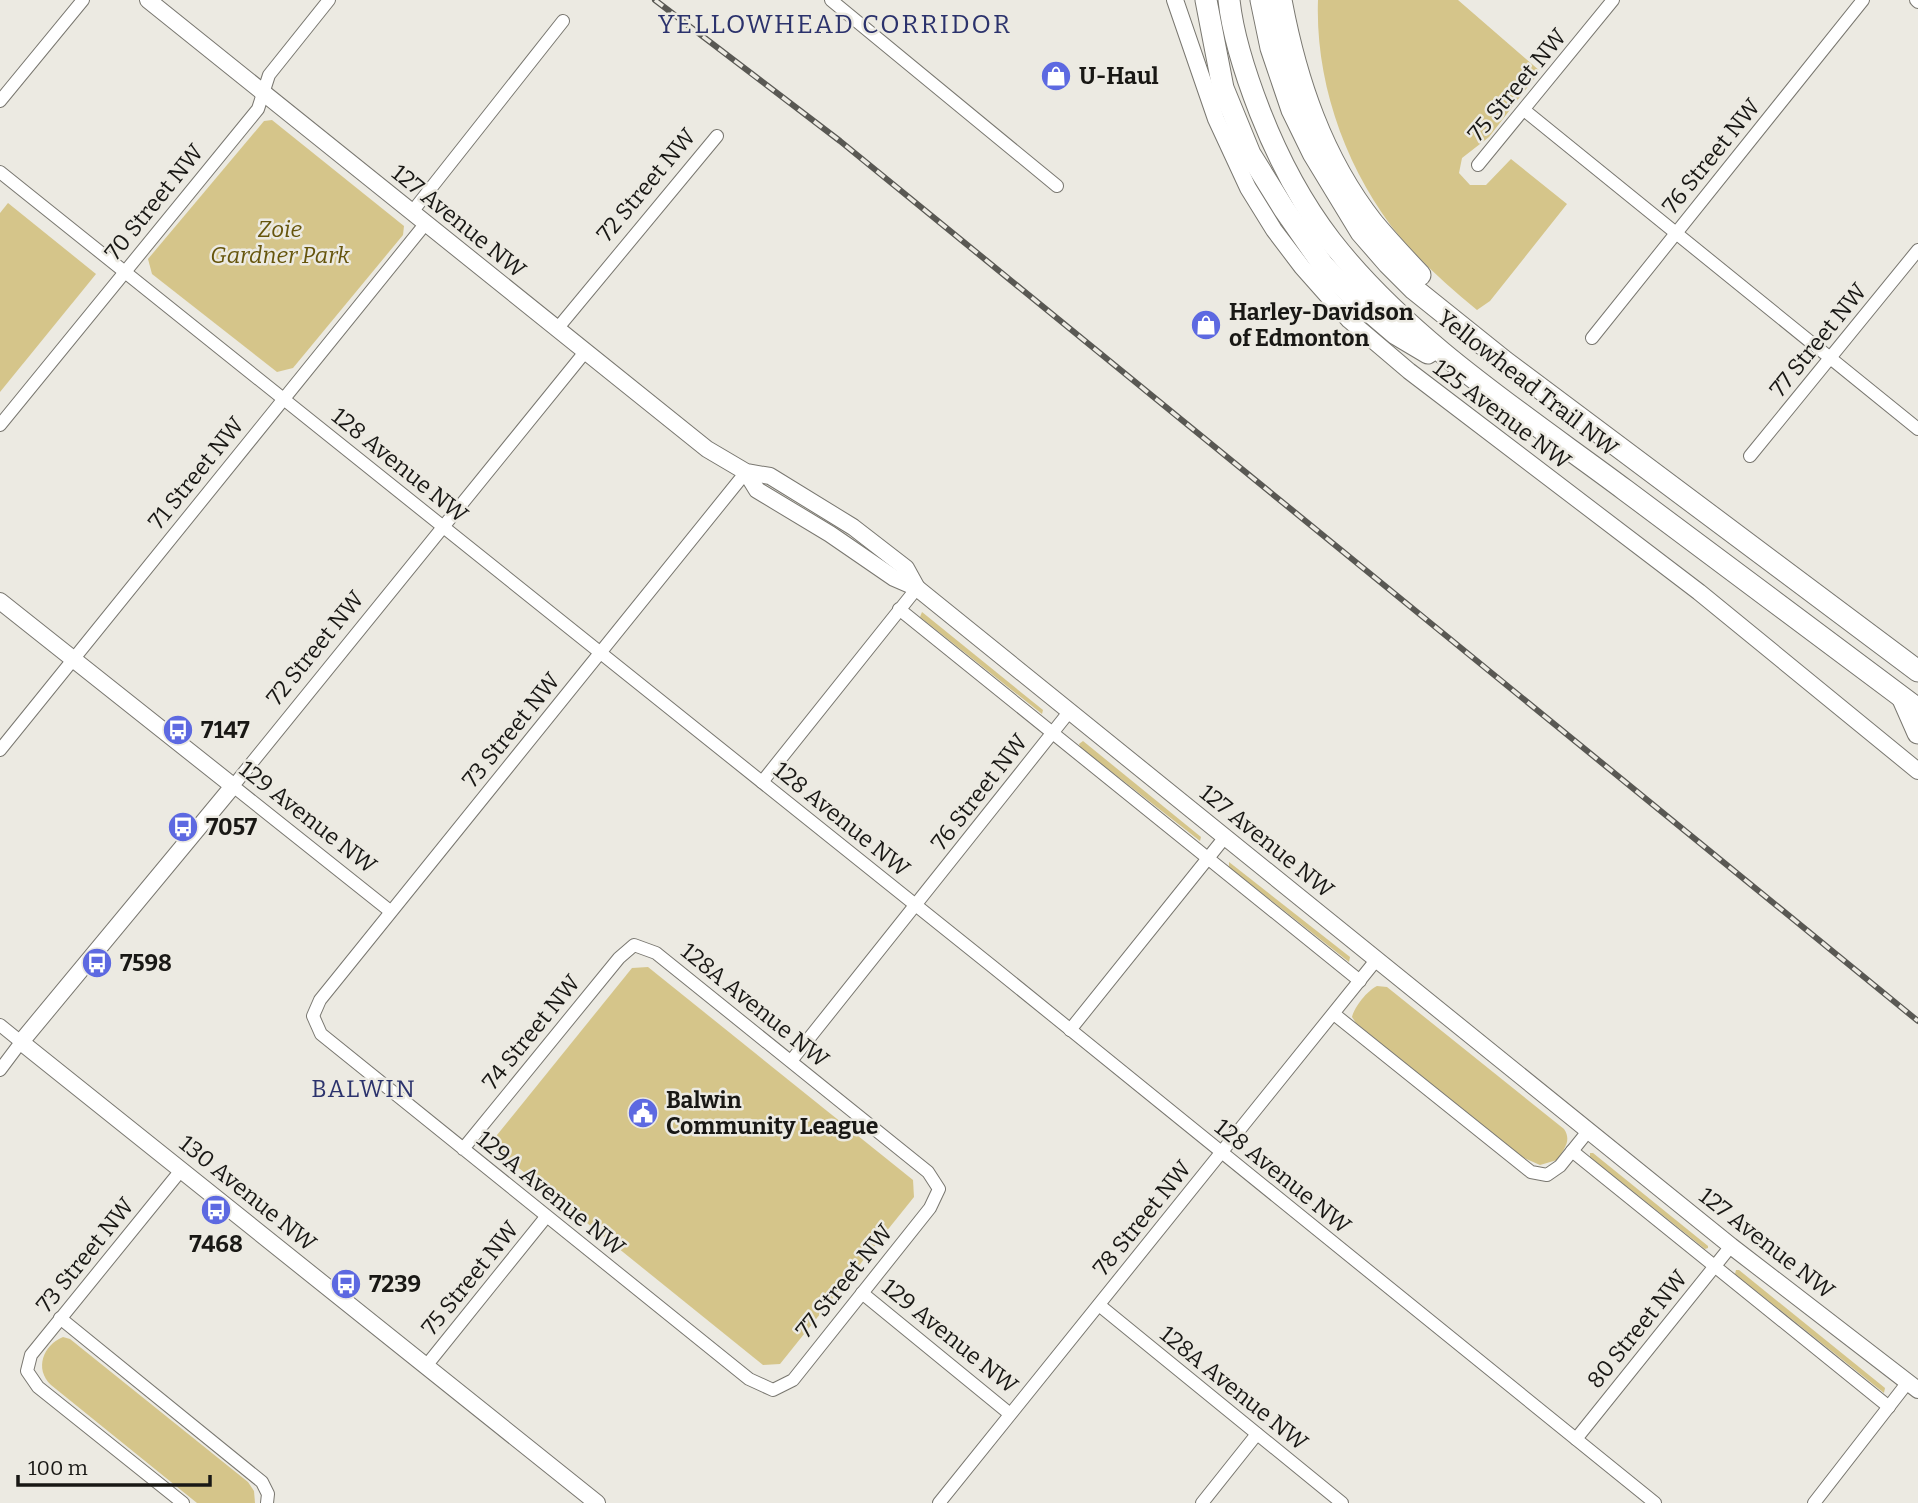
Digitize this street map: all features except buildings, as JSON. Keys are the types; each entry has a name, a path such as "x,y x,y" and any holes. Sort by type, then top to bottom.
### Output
{"highway":[{"path":"1206,0 1223,88 1250,154 1283,209 1323,265 1355,299 1396,334 1486,386"},
{"name":"Yellowhead Trail NW","path":"1229,0 1251,91 1272,143 1309,211 1359,275 1412,326 1486,386 1910,703"},
{"name":"Yellowhead Trail NW","path":"1261,0 1270,48 1292,110 1334,190 1362,232 1414,289 1504,362 1918,671"},
{"path":"1281,0 1288,38 1314,121 1353,194 1373,223 1504,362"},
{"path":"1767,558 1918,656"},
{"path":"1910,703 1918,733"}],"street":[{"path":"0,101 83,0"},
{"name":"127 Avenue NW","path":"148,0 708,449 746,472 770,476 853,527 906,568 916,588 1731,1246 1913,1386"},
{"name":"70 Street NW","path":"0,425 258,109 269,75 329,0"},
{"path":"831,0 1057,186"},
{"name":"125 Avenue NW","path":"1175,0 1216,119 1248,188 1295,258 1349,320 1409,371 1699,592 1918,771"},
{"name":"75 Street NW","path":"1478,164 1613,0"},
{"name":"76 Street NW","path":"1592,338 1863,0"},
{"path":"412,212 563,21"},
{"path":"1524,110 1918,429"},
{"name":"72 Street NW","path":"557,329 717,136"},
{"name":"128 Avenue NW","path":"0,172 762,782 1655,1503"},
{"name":"71 Street NW","path":"0,750 426,223"},
{"name":"77 Street NW","path":"1750,456 1918,250"},
{"name":"72 Street NW","path":"0,1070 585,352"},
{"name":"73 Street NW","path":"313,1016 320,1000 390,911 746,472"},
{"path":"762,782 916,588"},
{"name":"129 Avenue NW","path":"0,601 390,911"},
{"path":"899,609 1360,981"},
{"name":"76 Street NW","path":"791,1061 1069,712"},
{"path":"1070,1030 1225,837"},
{"name":"128A Avenue NW","path":"634,945 656,953 928,1172 939,1189"},
{"name":"74 Street NW","path":"463,1149 619,958 634,945"},
{"name":"78 Street NW","path":"939,1503 1377,959"},
{"path":"1334,1014 1531,1172 1547,1175 1560,1166 1589,1130"},
{"name":"129A Avenue NW","path":"313,1016 321,1034 748,1379 773,1391"},
{"name":"130 Avenue NW","path":"0,1025 597,1503"},
{"path":"1572,1151 1889,1407"},
{"name":"73 Street NW","path":"182,1169 31,1355 27,1371 38,1387 183,1503"},
{"name":"77 Street NW","path":"773,1391 793,1380 930,1208 939,1189"},
{"name":"75 Street NW","path":"426,1366 546,1217"},
{"name":"80 Street NW","path":"1576,1439 1731,1246"},
{"name":"129 Avenue NW","path":"862,1293 1010,1415"},
{"name":"128A Avenue NW","path":"1099,1306 1342,1503"},
{"path":"60,1318 262,1482 268,1494 267,1503"},
{"path":"1814,1503 1889,1407 1913,1386"},
{"path":"1202,1503 1256,1434"}],"green space":[{"path":"1318,0 1458,0 1540,71 1489,137 1462,158 1459,173 1470,185 1486,185 1511,159 1567,204 1490,301 1477,310 1437,275 1400,237 1364,184 1338,126 1329,95 1318,32"},
{"name":"Zoie Gardner Park","path":"272,120 404,226 403,235 293,368 277,372 152,274 148,259 264,121"},
{"path":"8,203 96,274 0,392 0,213"},
{"path":"922,612 1043,710 1042,714 920,617"},
{"path":"1083,741 1201,837 1200,841 1080,747 1079,744"},
{"path":"1229,862 1350,957 1349,962 1229,867"},
{"path":"648,967 913,1180 914,1197 780,1364 763,1365 499,1152 497,1135 632,968"},
{"path":"1377,986 1387,987 1564,1129 1567,1141 1557,1160 1540,1165 1524,1158 1356,1023 1352,1017 1356,1008 1365,995"},
{"path":"1590,1153 1708,1248 1705,1249 1590,1157"},
{"path":"1736,1270 1885,1388 1884,1393 1735,1274"},
{"path":"63,1337 70,1339 248,1482 254,1491 255,1503 197,1503 51,1385 43,1372 43,1358 50,1346"}],"railway":[{"path":"655,0 840,141 1918,1021"}],"place":[{"name":"U-Haul","path":"1056,76"},
{"name":"Harley-Davidson of Edmonton","path":"1206,325"},
{"name":"7147","path":"178,730"},
{"name":"7057","path":"183,827"},
{"name":"7598","path":"97,963"},
{"name":"Balwin Community League","path":"643,1113"},
{"name":"7468","path":"216,1210"},
{"name":"7239","path":"346,1284"}],"district":[{"name":"YELLOWHEAD CORRIDOR","path":"835,24"},
{"name":"BALWIN","path":"364,1089"}]}
